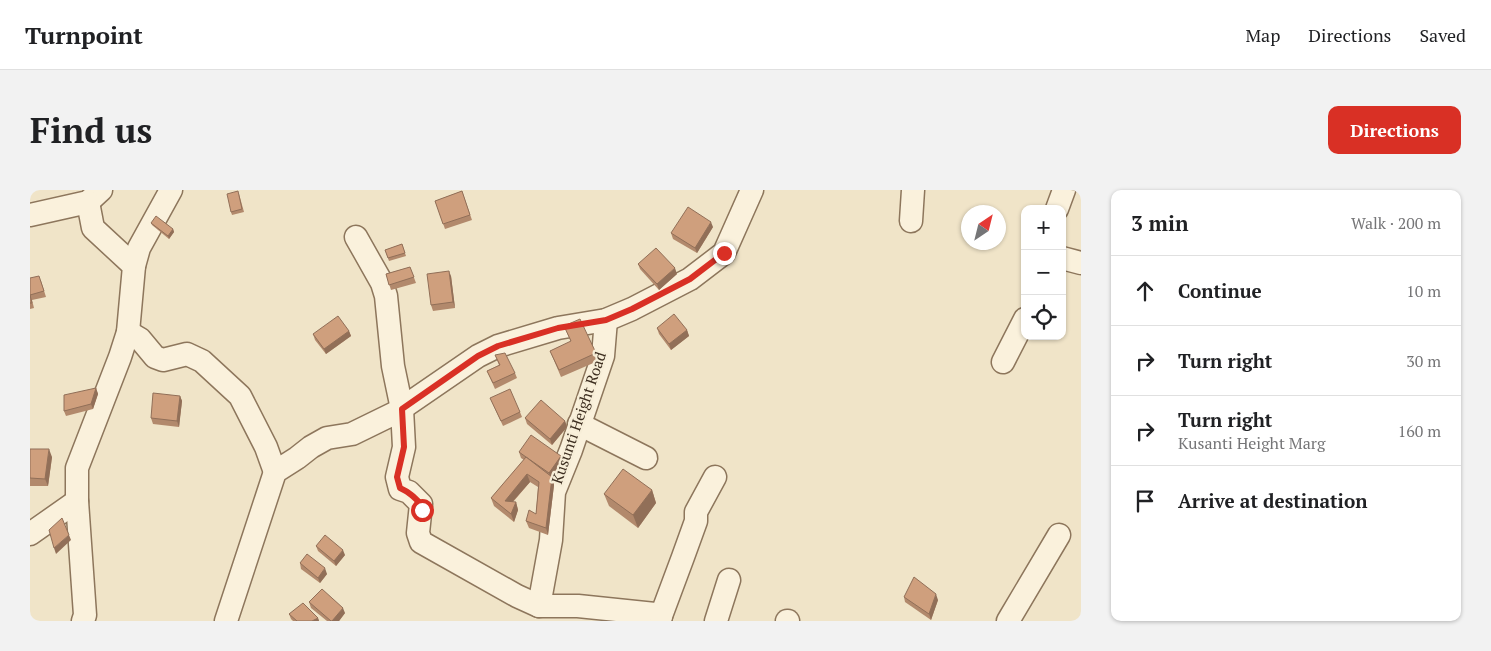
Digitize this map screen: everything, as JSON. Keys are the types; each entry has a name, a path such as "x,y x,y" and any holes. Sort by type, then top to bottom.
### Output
{"street":[{"path":"83,621 85,615 77,501 77,468 128,332 134,266 139,248 171,190"},
{"path":"226,621 276,472 327,438 352,434 402,409 478,356 498,346 558,328 606,320 632,309 690,279 724,253 752,190"},
{"path":"911,221 913,190"},
{"path":"1058,205 1064,190"},
{"path":"30,215 94,196 93,228 134,266"},
{"path":"356,237 382,283 386,296 393,366 402,409 404,447 397,477 400,488 409,492 421,504 418,533 421,542 517,596 539,606 574,614 660,619 684,557 696,521 696,512 715,477"},
{"path":"1066,259 1081,263"},
{"name":"Kusunti Height Road","path":"539,606 551,540 554,492 571,450 603,356 606,320"},
{"path":"1003,362 1021,327"},
{"path":"128,332 140,340 155,356 163,360 187,354 202,361 240,396 266,447 276,472"},
{"path":"580,424 646,458"},
{"path":"30,534 77,501"},
{"path":"1008,621 1059,535"},
{"path":"716,621 729,580"}],"building":[{"path":"238,191 242,209 231,212 227,194"},
{"path":"462,191 470,215 443,224 435,201"},
{"path":"688,207 711,222 695,248 671,233"},
{"path":"156,216 173,229 168,236 151,223"},
{"path":"402,244 405,253 388,258 385,250"},
{"path":"656,248 675,268 657,284 638,264"},
{"path":"410,267 414,277 389,285 386,274"},
{"path":"449,271 453,302 431,305 427,274"},
{"path":"39,276 44,291 30,295 30,278"},
{"path":"674,314 687,330 669,344 657,328"},
{"path":"338,316 349,331 324,349 313,334"},
{"path":"580,319 596,353 559,370 550,351 571,341 564,326"},
{"path":"505,353 515,373 493,383 487,371 500,365 495,355"},
{"path":"96,388 91,404 64,411 64,395"},
{"path":"510,389 520,412 501,421 490,398"},
{"path":"153,393 180,396 177,421 151,418"},
{"path":"541,400 565,421 550,439 525,418"},
{"path":"531,435 561,456 549,473 519,452"},
{"path":"30,449 49,449 45,479 30,478"},
{"path":"526,457 552,477 546,528 526,521 529,510 536,514 539,482 527,474 505,501 516,502 511,514 491,498"},
{"path":"623,469 652,490 633,515 604,494"},
{"path":"62,518 69,535 54,548 49,530"},
{"path":"325,535 343,550 334,561 316,546"},
{"path":"307,554 325,568 318,578 300,563"},
{"path":"914,577 936,594 929,614 904,597"},
{"path":"322,589 343,608 332,621 309,602"},
{"path":"303,603 318,618 312,621 297,621 289,614"}],"route":[{"path":"422,510 421,504 409,492 400,488 397,477 404,447 402,409 478,356 498,346 558,328 606,320 632,309 690,279 724,253"}]}
